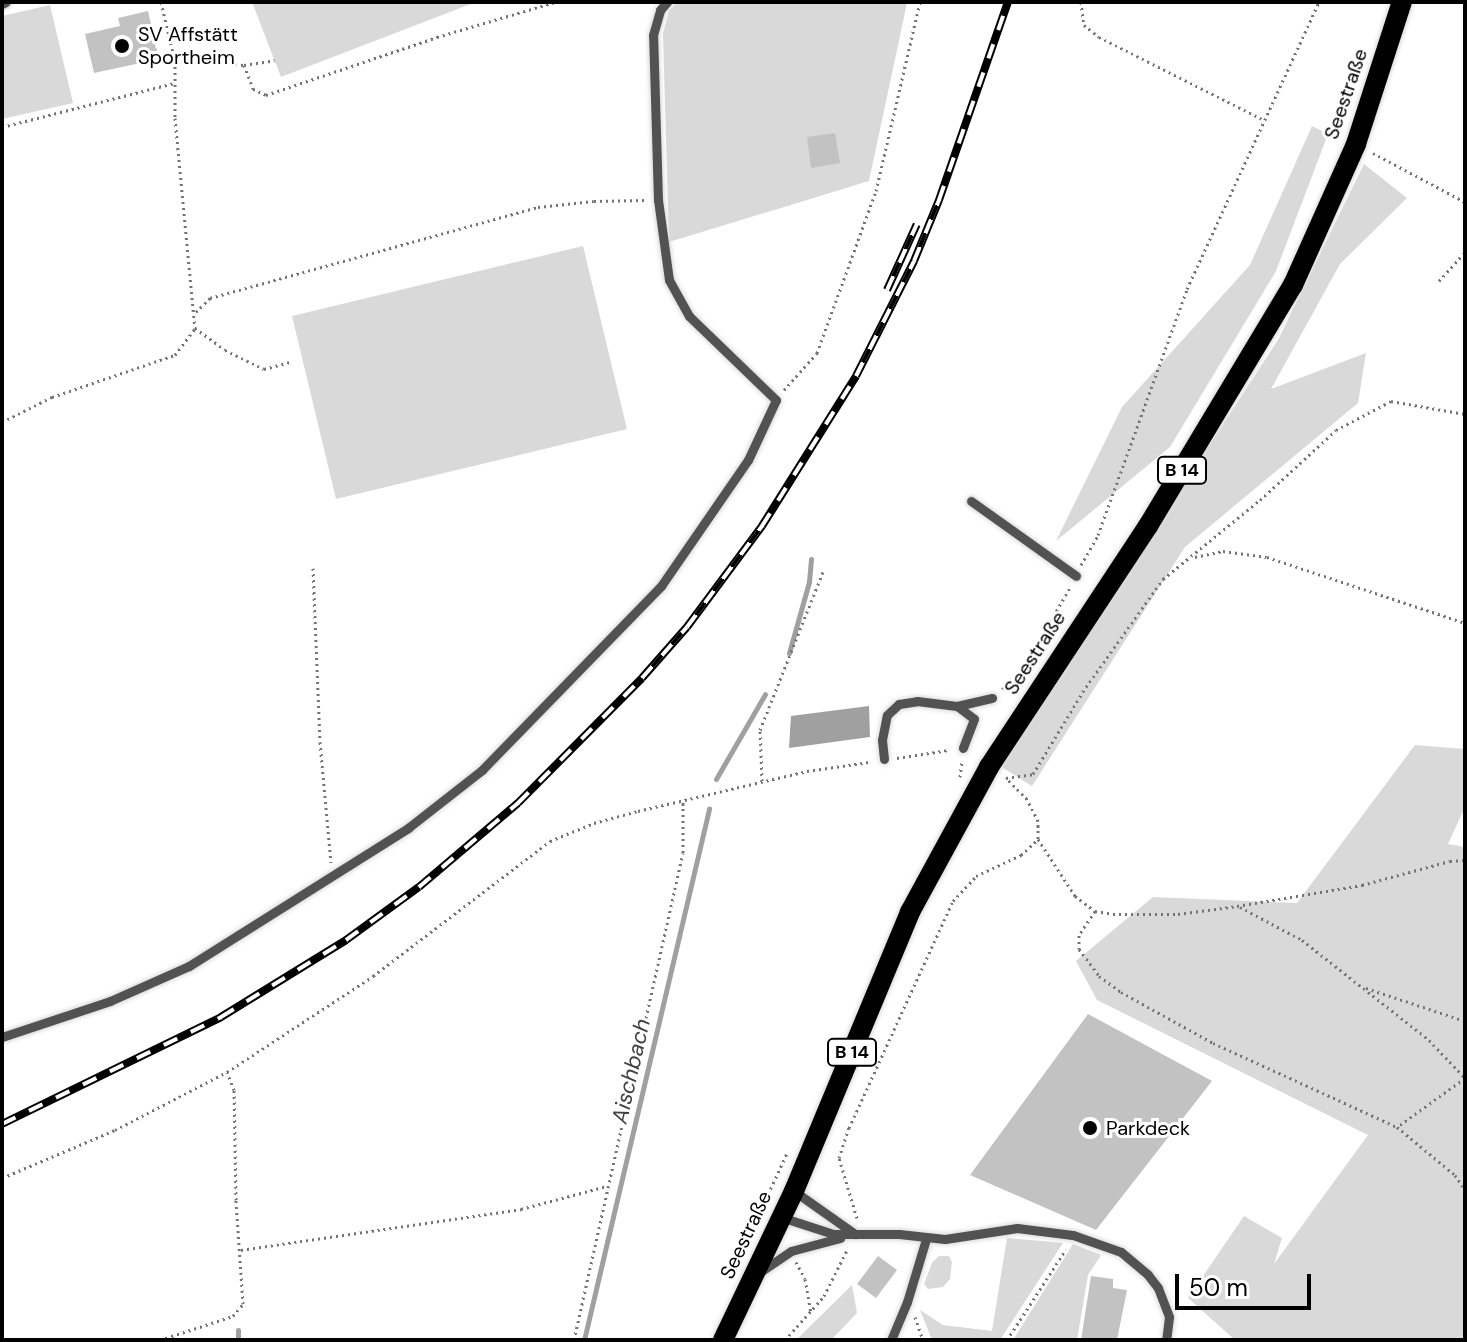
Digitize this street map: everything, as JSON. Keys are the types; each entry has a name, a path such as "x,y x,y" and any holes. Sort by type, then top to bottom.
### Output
{"main road":[{"name":"Seestraße","path":"723,1340 794,1191 910,912 1293,285 1356,144 1402,2"}],"lane":[{"path":"2,1037 110,1001 189,966 332,879 408,828 482,770 661,586 748,460 776,400 689,316 669,280 658,200 653,35 660,10 667,2"},
{"path":"971,501 1076,576"},
{"path":"884,759 882,740 887,715 899,704 917,701 957,706 992,698"},
{"path":"957,706 974,719 963,748"},
{"path":"794,1191 855,1234"},
{"path":"781,1217 816,1231 899,1234 926,1239 1017,1228 1073,1235 1121,1252 1148,1275 1158,1288 1169,1317 1166,1340"},
{"path":"753,1277 791,1251 855,1234"},
{"path":"881,1340 892,1337 926,1239"}],"path":[{"path":"2,422 52,397 175,355 195,328 196,312 175,118 175,61 161,2"},
{"path":"244,65 253,89 266,95 437,37 555,2"},
{"path":"776,400 817,353 842,290 876,191 920,2"},
{"path":"1081,2 1084,25 1099,37 1262,119"},
{"path":"992,698 1023,668 1098,535 1187,289 1262,119 1319,2"},
{"path":"175,61 244,65 275,60"},
{"path":"2,127 175,83"},
{"path":"1356,144 1465,202"},
{"path":"196,312 210,298 538,207 594,201 658,200"},
{"path":"1439,281 1465,252"},
{"path":"195,328 225,350 264,369 291,362"},
{"path":"997,772 1033,774 1128,626 1163,579 1336,430 1364,412 1391,401 1465,414"},
{"path":"1191,558 1223,551 1267,557 1465,623"},
{"path":"313,568 320,742 332,879"},
{"path":"762,781 760,730 824,569"},
{"path":"2,1178 115,1130 227,1072 373,976 550,841 594,823 683,800 762,781 884,759 963,748 960,778"},
{"path":"997,772 1027,799 1038,821 1038,839 1075,896 1095,911 1178,914 1237,906 1362,885 1450,861 1465,860"},
{"path":"574,1340 683,853 683,800"},
{"path":"785,1340 824,1296 855,1234 857,1213 839,1158 849,1128 953,901 976,876 1021,855 1038,839"},
{"path":"1237,906 1302,940 1429,1040 1465,1078 1397,1127"},
{"path":"1095,911 1079,935 1079,949 1099,976 1121,992 1213,1043 1397,1127 1455,1175 1465,1190"},
{"path":"1362,986 1465,1021"},
{"path":"160,1340 233,1316 243,1304 236,1200 234,1090 227,1072"},
{"path":"241,1250 521,1209 607,1186"},
{"path":"1007,1340 1063,1257 1073,1235"},
{"path":"902,1313 915,1317 923,1340"}],"shaded area":[{"path":"252,2 476,2 281,77"},
{"path":"677,2 907,3 869,181 669,242 663,33 669,11"},
{"path":"50,5 73,103 2,119 2,16"},
{"path":"1312,126 1328,134 1276,271 1170,447 1056,541 1122,407 1250,265"},
{"path":"1364,164 1407,198 1340,264 1271,389 1366,353 1358,403 1185,547 1032,786 1000,766 1278,340"},
{"path":"583,246 627,429 336,499 292,316"},
{"path":"869,706 870,737 789,748 791,716"},
{"path":"1415,745 1465,749 1465,807 1448,844 1465,847 1465,1340 1235,1340 1188,1298 1244,1216 1282,1238 1274,1264 1368,1135 1097,1000 1076,961 1153,897 1297,903"},
{"path":"1007,1238 1063,1243 1000,1340 932,1340 920,1310 943,1325 992,1331"},
{"path":"1073,1244 1101,1255 1088,1275 1077,1340 1013,1340"},
{"path":"939,1256 949,1256 952,1262 950,1279 943,1287 928,1289 924,1284 932,1263"},
{"path":"852,1285 857,1313 831,1340 796,1340"}],"building":[{"name":"SV Affstätt Sportheim","path":"148,11 159,59 94,73 85,34 120,26 118,18"},
{"path":"835,133 840,163 811,168 807,137"},
{"name":"Parkdeck","path":"1088,1014 1212,1081 1096,1230 970,1175"},
{"path":"878,1256 897,1270 876,1298 857,1284"},
{"path":"1091,1276 1113,1279 1113,1288 1127,1290 1117,1340 1081,1340"}],"waterway":[{"path":"789,653 809,582 811,559"},
{"path":"716,779 765,694"},
{"name":"Aischbach","path":"584,1340 709,809"},
{"path":"238,1330 238,1340"}],"railway":[{"path":"2,1124 221,1017 346,940 419,887 518,803 642,678 687,627 762,526 856,376 914,261 939,200 1008,2"},
{"path":"887,290 917,224"}],"place":[{"name":"SV Affstätt Sportheim","path":"122,46"},
{"name":"Parkdeck","path":"1090,1128"}]}
